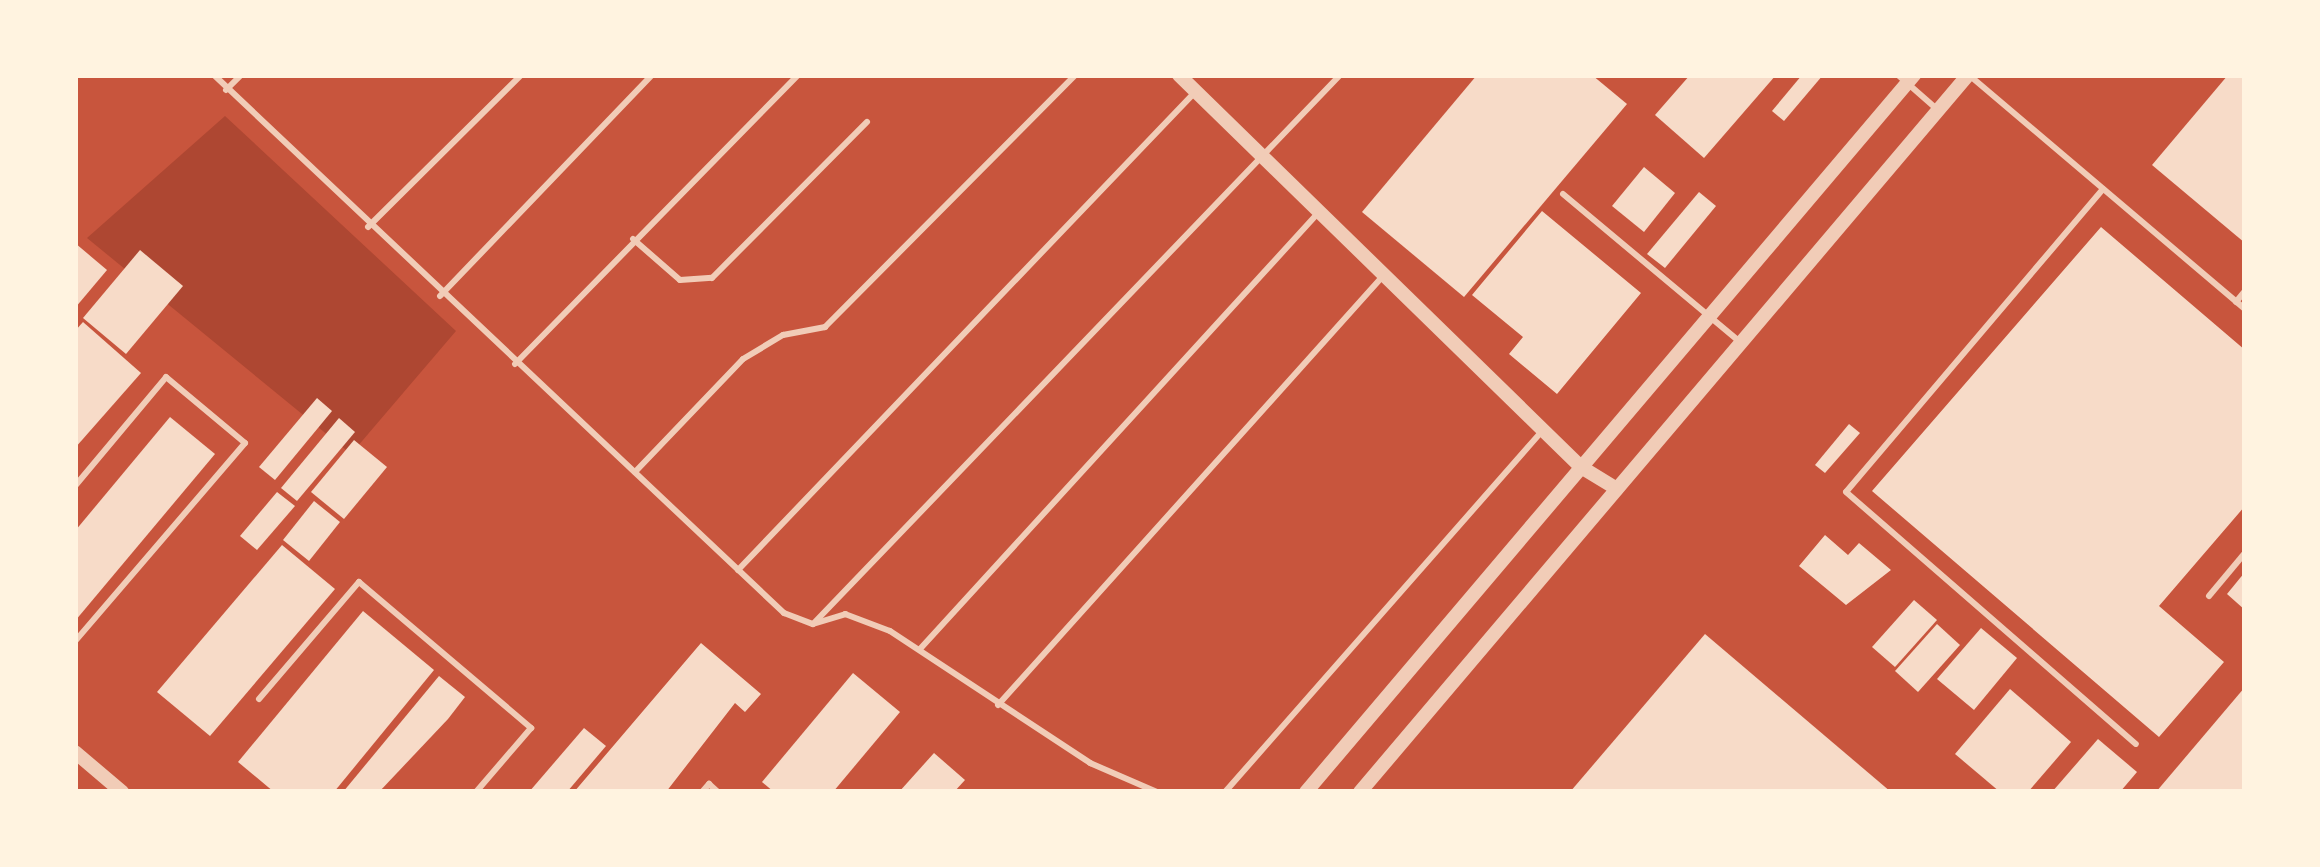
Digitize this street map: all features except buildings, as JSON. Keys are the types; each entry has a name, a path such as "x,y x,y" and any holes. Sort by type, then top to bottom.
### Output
{"street":[{"path":"1179,75 1581,467 1617,488"},
{"path":"1360,792 1968,75"},
{"path":"1306,792 1907,78"},
{"path":"75,752 122,792"}],"lane":[{"path":"214,75 440,296 784,613 813,624 845,614 920,649 998,705 1157,792"},
{"path":"226,90 241,75"},
{"path":"368,227 521,75"},
{"path":"440,296 652,75"},
{"path":"515,364 798,75"},
{"path":"635,472 742,359 783,336 826,327 1075,75"},
{"path":"813,624 1257,152 1340,75"},
{"path":"1968,75 2245,309"},
{"path":"1907,78 1939,111"},
{"path":"738,570 1196,92"},
{"path":"633,240 680,280 712,278 868,122"},
{"path":"2103,189 1846,492 2136,744"},
{"path":"1564,194 1741,343"},
{"path":"920,649 1320,212"},
{"path":"998,705 1384,275"},
{"path":"2236,302 2245,292"},
{"path":"75,486 166,377 245,443 75,641"},
{"path":"1225,792 1543,430"},
{"path":"2208,596 2245,553"},
{"path":"259,699 359,582 531,728 476,792"},
{"path":"702,792 709,784 718,792"}],"shaded area":[{"path":"225,116 456,331 351,454 87,238"}]}
